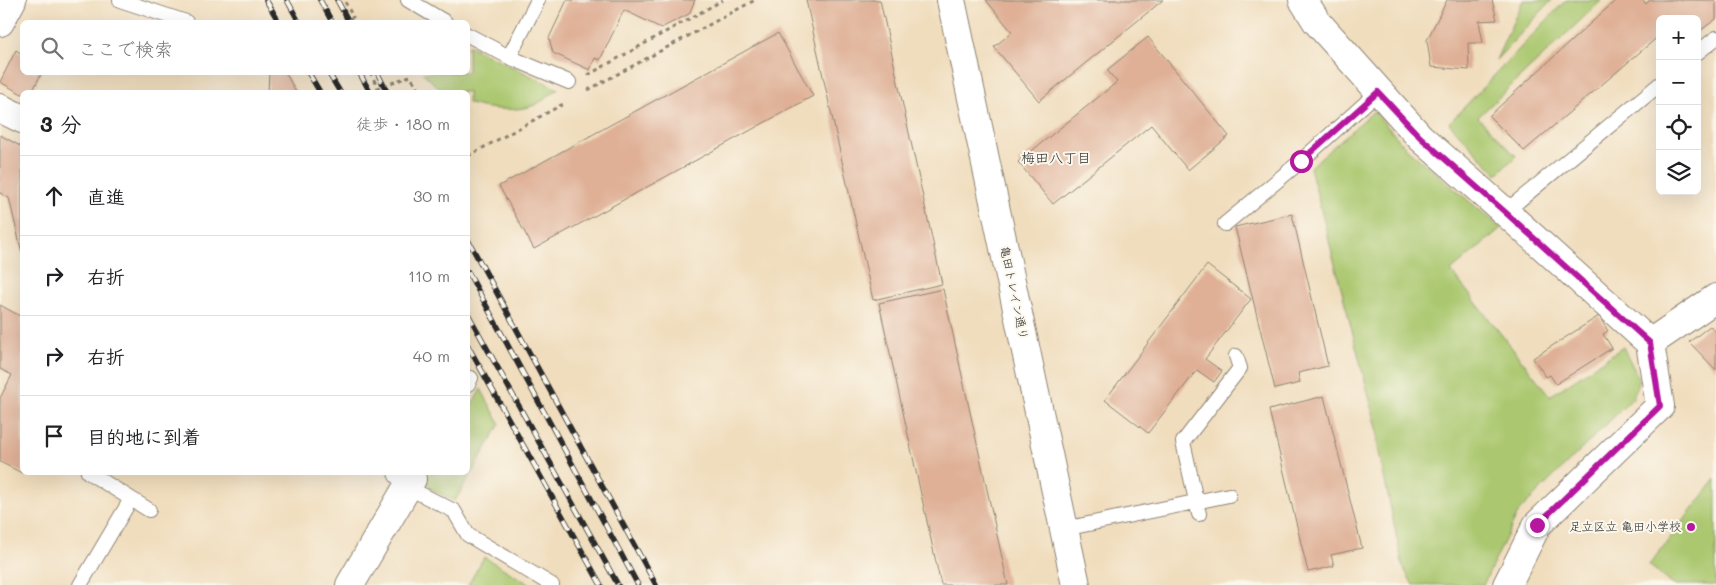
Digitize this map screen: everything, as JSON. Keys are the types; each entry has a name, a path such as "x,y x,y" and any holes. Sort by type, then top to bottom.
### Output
{"street":[{"path":"0,22 12,0"},
{"name":"亀田トレイン通り","path":"951,0 1076,585"},
{"path":"1303,0 1317,22 1420,137 1650,343 1660,406 1537,525 1507,585"},
{"path":"0,108 20,118"},
{"path":"1650,343 1716,298"},
{"path":"350,585 407,477"}],"lane":[{"path":"120,0 180,20"},
{"path":"408,0 441,20"},
{"path":"509,57 538,0"},
{"path":"470,36 509,57 569,82"},
{"path":"1701,50 1716,38"},
{"path":"1505,212 1656,87"},
{"path":"1225,224 1301,161 1378,92"},
{"path":"1198,508 1183,442 1240,368 1236,356"},
{"path":"93,475 149,510"},
{"path":"407,477 454,511 468,535 552,585"},
{"path":"1064,530 1198,508 1229,495"},
{"path":"80,585 131,499"}],"path":[{"path":"344,0 353,16 346,20"},
{"path":"569,82 574,82 723,0"},
{"path":"581,94 755,0"},
{"path":"372,75 378,88 410,76 419,90"},
{"path":"470,155 572,99"}],"green space":[{"path":"1523,0 1552,0 1496,60"},
{"path":"1566,0 1602,0 1478,117 1516,156 1497,174 1449,123"},
{"path":"470,46 558,89 535,105 520,109 483,107 470,104 470,90 441,90 425,75 470,75"},
{"path":"1374,111 1407,149 1501,228 1451,271 1550,396 1623,347 1639,379 1633,398 1519,511 1483,585 1413,585 1403,567 1377,443 1378,432 1310,167"},
{"path":"481,389 500,424 455,501 431,489 426,480 429,475 470,475 470,408"},
{"name":"足立区立 亀田小学校","path":"1716,479 1716,585 1673,585 1649,565"},
{"path":"484,557 531,585 468,585"}],"building":[{"path":"567,0 695,0 689,14 661,28 624,10 600,60 595,58 590,70 553,53 549,38"},
{"path":"806,0 880,0 942,284 873,300"},
{"path":"986,0 1163,0 1039,101 994,47 1012,32"},
{"path":"1447,0 1492,0 1497,20 1479,21 1483,43 1468,43 1469,70 1431,67 1427,40"},
{"path":"1616,0 1642,0 1646,4 1650,0 1714,0 1716,2 1716,19 1701,30 1701,15 1656,15 1656,38 1524,151 1489,116"},
{"path":"778,33 813,96 534,249 499,186"},
{"path":"1148,37 1229,136 1188,170 1151,125 1053,204 1018,162 1117,82 1107,70"},
{"path":"16,50 20,53 20,75 40,75 33,90 20,90 20,93 0,82"},
{"path":"269,75 287,75 295,90 268,90"},
{"path":"0,135 20,146 20,245 9,198 0,193"},
{"path":"1292,214 1328,366 1298,373 1300,383 1275,389 1235,227"},
{"path":"1207,265 1251,299 1205,359 1222,371 1214,382 1197,370 1148,433 1105,400"},
{"path":"943,289 1008,585 941,585 879,303"},
{"path":"0,305 20,316 20,472 0,462 0,398 12,375 0,369"},
{"path":"1599,316 1608,331 1603,334 1612,348 1556,384 1550,375 1546,377 1533,358"},
{"path":"1710,326 1716,332 1716,370 1689,342"},
{"path":"1324,396 1362,548 1331,555 1334,566 1308,572 1269,410"}],"railway":[{"path":"266,0 278,20"},
{"path":"287,0 298,20"},
{"path":"320,0 331,20"},
{"path":"337,0 348,20"},
{"path":"310,75 319,90"},
{"path":"330,75 339,90"},
{"path":"361,75 369,90"},
{"path":"378,75 386,90"},
{"path":"470,244 656,585"},
{"path":"470,276 638,585"},
{"path":"470,318 618,585"},
{"path":"470,350 601,585"}],"place":[{"name":"足立区立 亀田小学校","path":"1691,527"}],"district":[{"name":"梅田八丁目","path":"1056,158"}],"route":[{"path":"1301,161 1378,92 1420,137 1650,343 1660,406 1537,525"}]}
